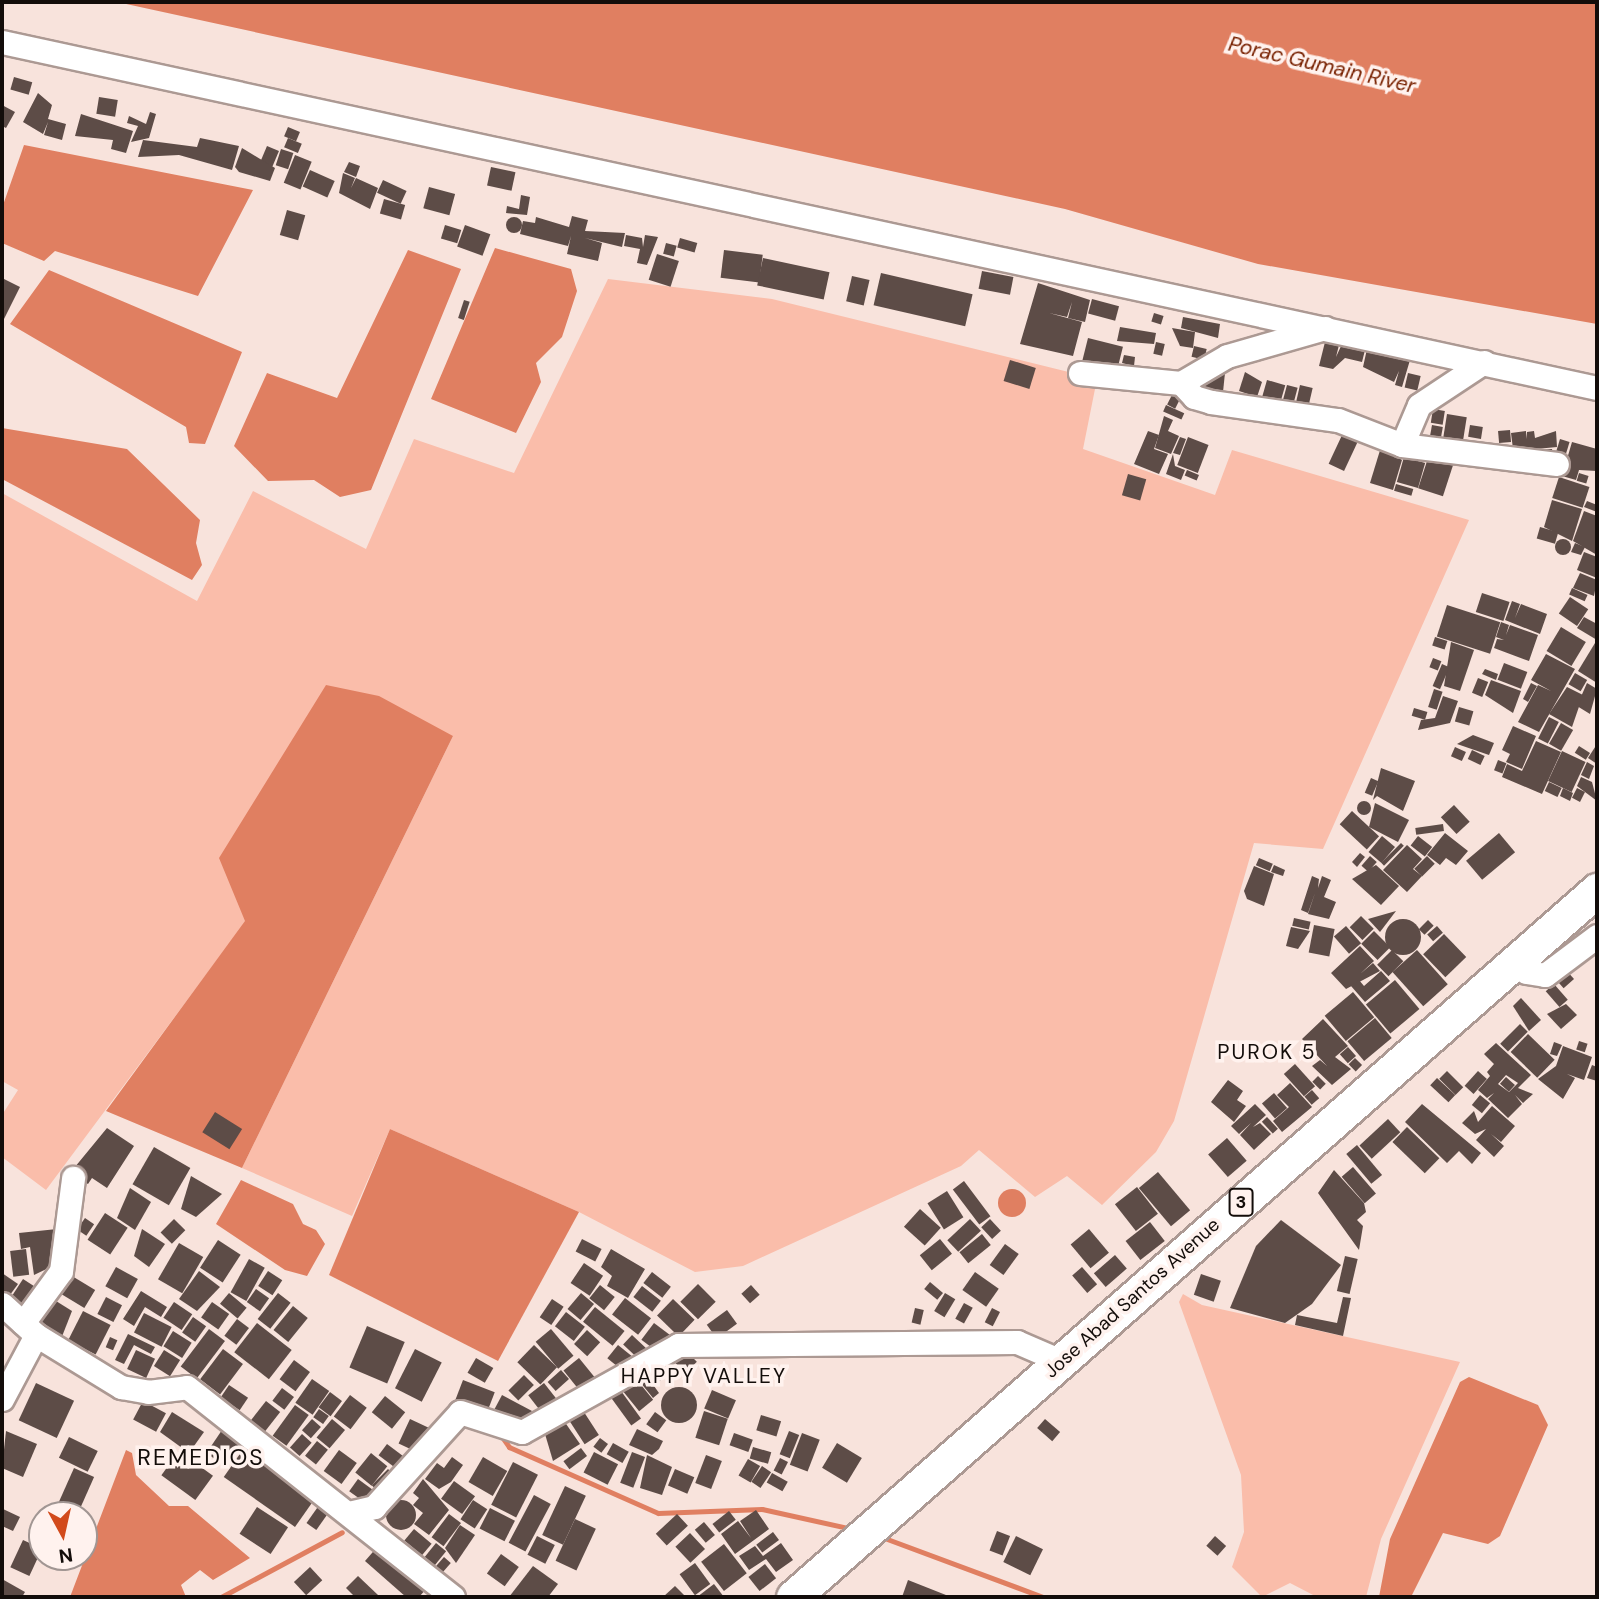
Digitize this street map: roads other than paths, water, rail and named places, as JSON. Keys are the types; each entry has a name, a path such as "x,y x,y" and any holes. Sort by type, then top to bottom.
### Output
{"highway":[{"name":"Jose Abad Santos Avenue","path":"793,1597 1597,890"}],"street":[{"path":"2,42 1597,388"},
{"path":"1080,373 1181,383 1227,356 1325,328"},
{"path":"1402,445 1419,405 1485,362"},
{"path":"1181,383 1194,397 1211,402 1338,420 1402,445 1557,464"},
{"path":"1515,960 1526,972 1545,975 1597,936"},
{"path":"2,1399 29,1329 61,1271 73,1178"},
{"path":"2,1304 29,1329 131,1391 187,1387 353,1512 453,1597"},
{"path":"353,1512 374,1507 460,1412 522,1432 678,1345 1017,1342 1061,1361"}],"water":[{"name":"Porac Gumain River","path":"117,2 1597,2 1597,324 1258,264 1065,209"},
{"path":"24,145 253,190 198,296 55,251 44,261 2,243 2,208"},
{"path":"495,248 571,269 577,291 562,337 536,363 541,382 516,433 431,399"},
{"path":"408,250 461,269 371,490 340,497 314,480 268,481 234,446 267,373 337,398"},
{"path":"49,270 242,352 205,444 189,443 186,427 10,324"},
{"path":"2,428 127,449 200,520 196,543 202,565 192,580 2,479"},
{"path":"326,685 379,696 453,736 242,1168 106,1111 245,921 219,858"},
{"path":"390,1129 579,1212 498,1361 329,1275"},
{"path":"241,1180 293,1204 303,1224 316,1230 325,1244 307,1276 285,1270 216,1224"},
{"path":"1012,1189 1022,1193 1026,1203 1022,1213 1012,1217 1002,1213 998,1203 1002,1193"},
{"path":"1469,1377 1538,1405 1548,1425 1500,1536 1488,1544 1443,1533 1411,1597 1379,1597 1390,1539 1460,1382"},
{"path":"126,1450 132,1453 136,1475 169,1506 188,1506 250,1558 213,1580 200,1570 181,1585 186,1597 70,1597 80,1571 98,1571 98,1524"}],"waterway":[{"path":"500,1434 509,1447 658,1513 762,1509 852,1529"},
{"path":"221,1597 342,1532"},
{"path":"879,1536 1043,1597"}],"district":[{"name":"PUROK 5","path":"1267,1052"},
{"name":"HAPPY VALLEY","path":"704,1376"},
{"name":"REMEDIOS","path":"201,1457"}]}
